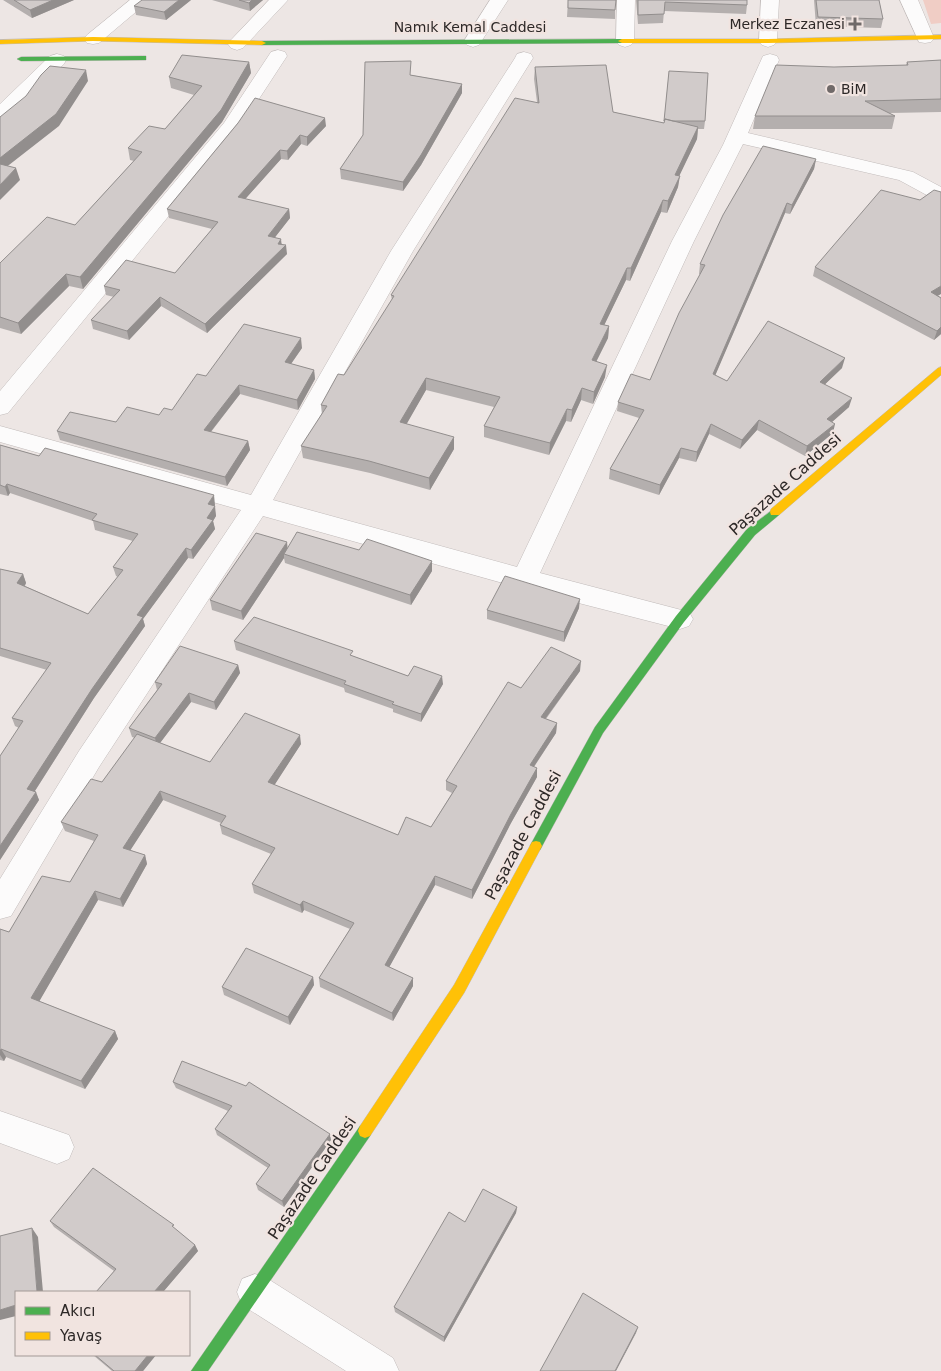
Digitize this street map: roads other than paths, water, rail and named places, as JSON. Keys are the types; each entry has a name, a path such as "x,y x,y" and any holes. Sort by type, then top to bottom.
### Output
{"main road":[{"name":"Namık Kemal Caddesi","path":"0,42 93,39 237,44 625,41 770,55 933,38"},
{"path":"10,59 153,58"},
{"name":"Paşazade Caddesi","path":"199,1371 255,1292 459,989 599,730 680,619 751,532 941,370"}],"street":[{"path":"93,39 141,0"},
{"path":"237,44 280,0"},
{"path":"473,41 499,0"},
{"path":"625,41 626,0"},
{"path":"524,579 683,241 736,136 770,55 770,0"},
{"path":"909,0 933,38"},
{"path":"0,407 231,127 278,56"},
{"path":"0,906 89,758 257,506 402,251 524,58"},
{"path":"0,115 57,60"},
{"path":"736,136 906,176 941,195"},
{"path":"0,434 524,579 680,619"},
{"path":"0,1127 58,1147"},
{"path":"255,1292 380,1371"}],"place":[{"name":"Merkez Eczanesi","path":"855,24"},
{"name":"BiM","path":"831,89"}]}
